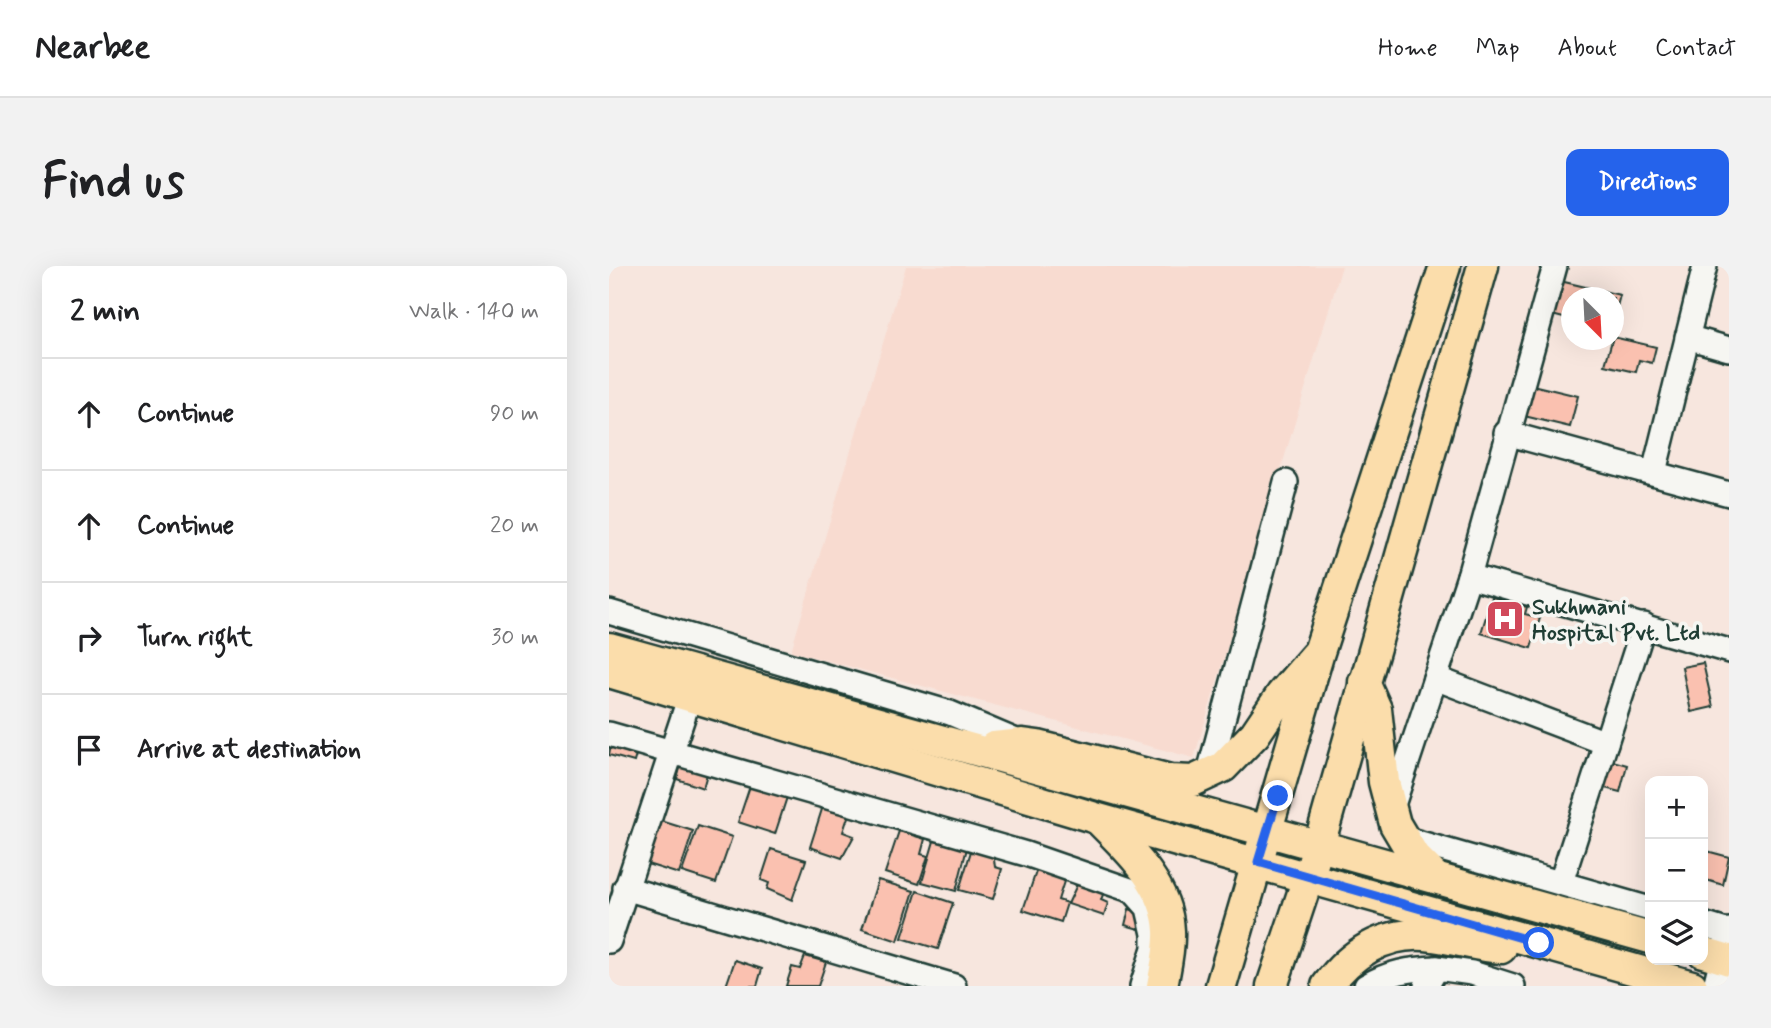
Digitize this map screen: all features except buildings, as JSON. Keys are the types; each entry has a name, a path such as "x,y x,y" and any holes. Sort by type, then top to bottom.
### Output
{"main road":[{"path":"1221,986 1319,652 1445,266"},
{"path":"1272,986 1319,845 1483,266"},
{"path":"1435,300 1469,310"},
{"path":"609,648 1645,936"},
{"path":"969,750 1023,744 1170,780 1193,781 1223,767 1255,734 1282,694 1319,652"},
{"path":"609,672 1099,819 1692,986"},
{"path":"1364,682 1376,709 1384,782 1397,825 1414,856 1435,877"},
{"path":"1099,819 1152,878 1164,907 1169,931 1162,986"},
{"path":"1327,986 1356,955 1371,945 1402,936 1426,935 1489,947 1520,948 1539,943"}],"street":[{"path":"1556,266 1506,433 1469,576 1435,678 1397,825 1561,882 1645,907"},
{"path":"1654,471 1705,266"},
{"path":"1687,337 1729,349"},
{"path":"1506,433 1654,471 1729,494"},
{"path":"1208,776 1286,482"},
{"path":"1469,576 1729,651"},
{"path":"609,612 950,713 1023,744"},
{"path":"1561,882 1644,625"},
{"path":"1435,678 1606,743"},
{"path":"609,941 670,749 690,696"},
{"path":"609,734 670,749 1026,854 1133,891 1148,908 1154,934 1154,948 1142,986"},
{"path":"625,888 954,986"},
{"path":"1708,931 1722,950"},
{"path":"1366,986 1382,976 1405,970 1432,977 1472,973 1513,986"}],"shaded area":[{"path":"906,266 1342,266 1194,758 791,651"}],"place":[{"name":"Sukhmani Hospital Pvt. Ltd","path":"1505,619"}],"route":[{"path":"1278,796 1258,862 1539,943"}]}
